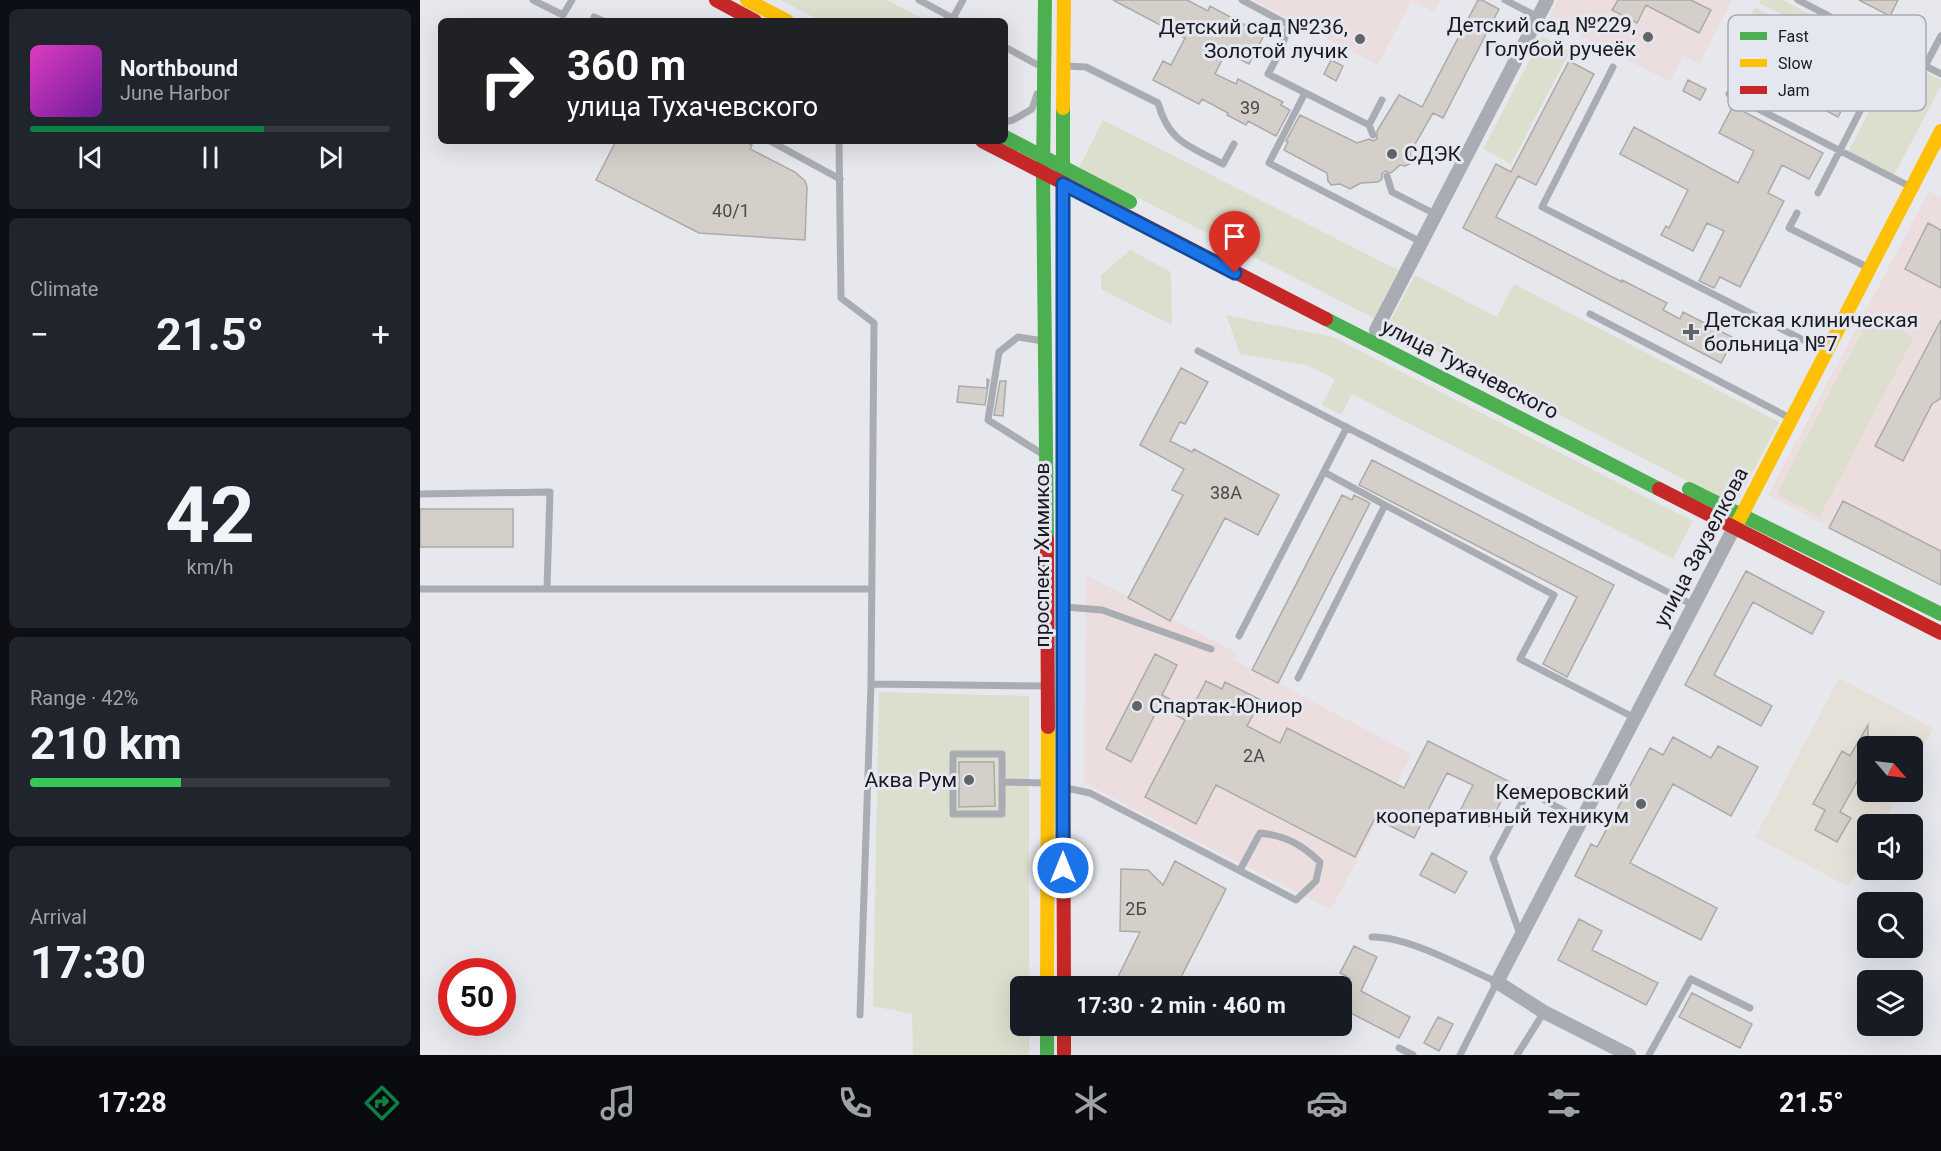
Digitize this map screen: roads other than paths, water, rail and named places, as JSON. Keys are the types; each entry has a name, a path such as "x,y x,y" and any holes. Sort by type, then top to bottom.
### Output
{"main road":[{"path":"716,0 749,18"},
{"path":"747,0 781,18"},
{"name":"проспект Химиков","path":"1045,0 1047,976"},
{"name":"проспект Химиков","path":"1064,0 1064,976"},
{"name":"улица Заузелкова","path":"1734,528 1941,131"},
{"name":"улица Тухачевского","path":"1008,139 1376,330 1657,472"},
{"name":"улица Тухачевского","path":"988,144 1941,633"},
{"path":"1678,483 1941,614"},
{"path":"1047,1036 1047,1055"},
{"path":"1064,1036 1064,1055"}],"street":[{"path":"1376,330 1547,0"},
{"name":"улица Заузелкова","path":"1497,982 1734,528"},
{"path":"1497,982 1544,1012 1629,1055"}],"lane":[{"path":"533,0 562,15 572,0"},
{"path":"920,0 952,18"},
{"path":"957,18 963,0"},
{"path":"1242,0 1289,25 1280,51 1268,74 1369,125 1373,135"},
{"path":"1505,0 1538,17"},
{"path":"1798,0 1827,15"},
{"path":"594,16 598,18"},
{"path":"1926,64 1941,36"},
{"path":"1008,49 1036,64"},
{"path":"1008,121 1032,109 1037,94 1036,64 1045,49"},
{"path":"1063,66 1086,67 1158,103 1163,121 1177,139 1223,164 1233,144"},
{"path":"1613,67 1542,207 1825,352"},
{"path":"1926,67 1941,75"},
{"path":"1305,93 1269,163 1420,242"},
{"path":"1369,125 1382,100"},
{"path":"1762,111 1911,188"},
{"path":"1818,193 1860,111"},
{"path":"776,144 840,179"},
{"path":"839,144 840,298 874,323 872,684 860,1015"},
{"path":"1387,176 1392,192 1435,214"},
{"path":"1797,213 1790,228 1869,268"},
{"path":"1590,314 1791,418"},
{"path":"1046,341 1017,337 999,352 988,420 1047,457"},
{"path":"1198,351 1694,605"},
{"path":"1239,636 1347,427"},
{"path":"1324,472 1554,595 1520,659 1635,718"},
{"path":"420,494 550,492 547,589"},
{"path":"1298,678 1385,505"},
{"path":"420,590 872,589"},
{"path":"1064,607 1102,610 1211,649"},
{"path":"872,684 1063,686"},
{"path":"953,754 1002,754 1002,782 1002,814 953,814 953,754"},
{"path":"1002,782 1048,783"},
{"path":"1063,787 1090,793 1296,900 1316,881 1320,862 1306,848 1280,836 1260,833 1240,870"},
{"path":"1521,935 1493,858 1528,791 1581,820"},
{"path":"1372,937 1388,936 1497,982 1460,1055"},
{"path":"1649,1055 1691,979 1750,1008"},
{"path":"1517,1055 1544,1012"},
{"path":"1399,1047 1413,1055"}],"place":[{"name":"Детский сад №229, Голубой ручеёк","path":"1648,37"},
{"name":"Детский сад №236, Золотой лучик","path":"1360,39"},
{"name":"СДЭК","path":"1392,154"},
{"name":"Детская клиническая больница №7","path":"1691,332"},
{"name":"Спартак-Юниор","path":"1137,706"},
{"name":"Аква Рум","path":"969,780"},
{"name":"Кемеровский кооперативный техникум","path":"1641,804"}]}
